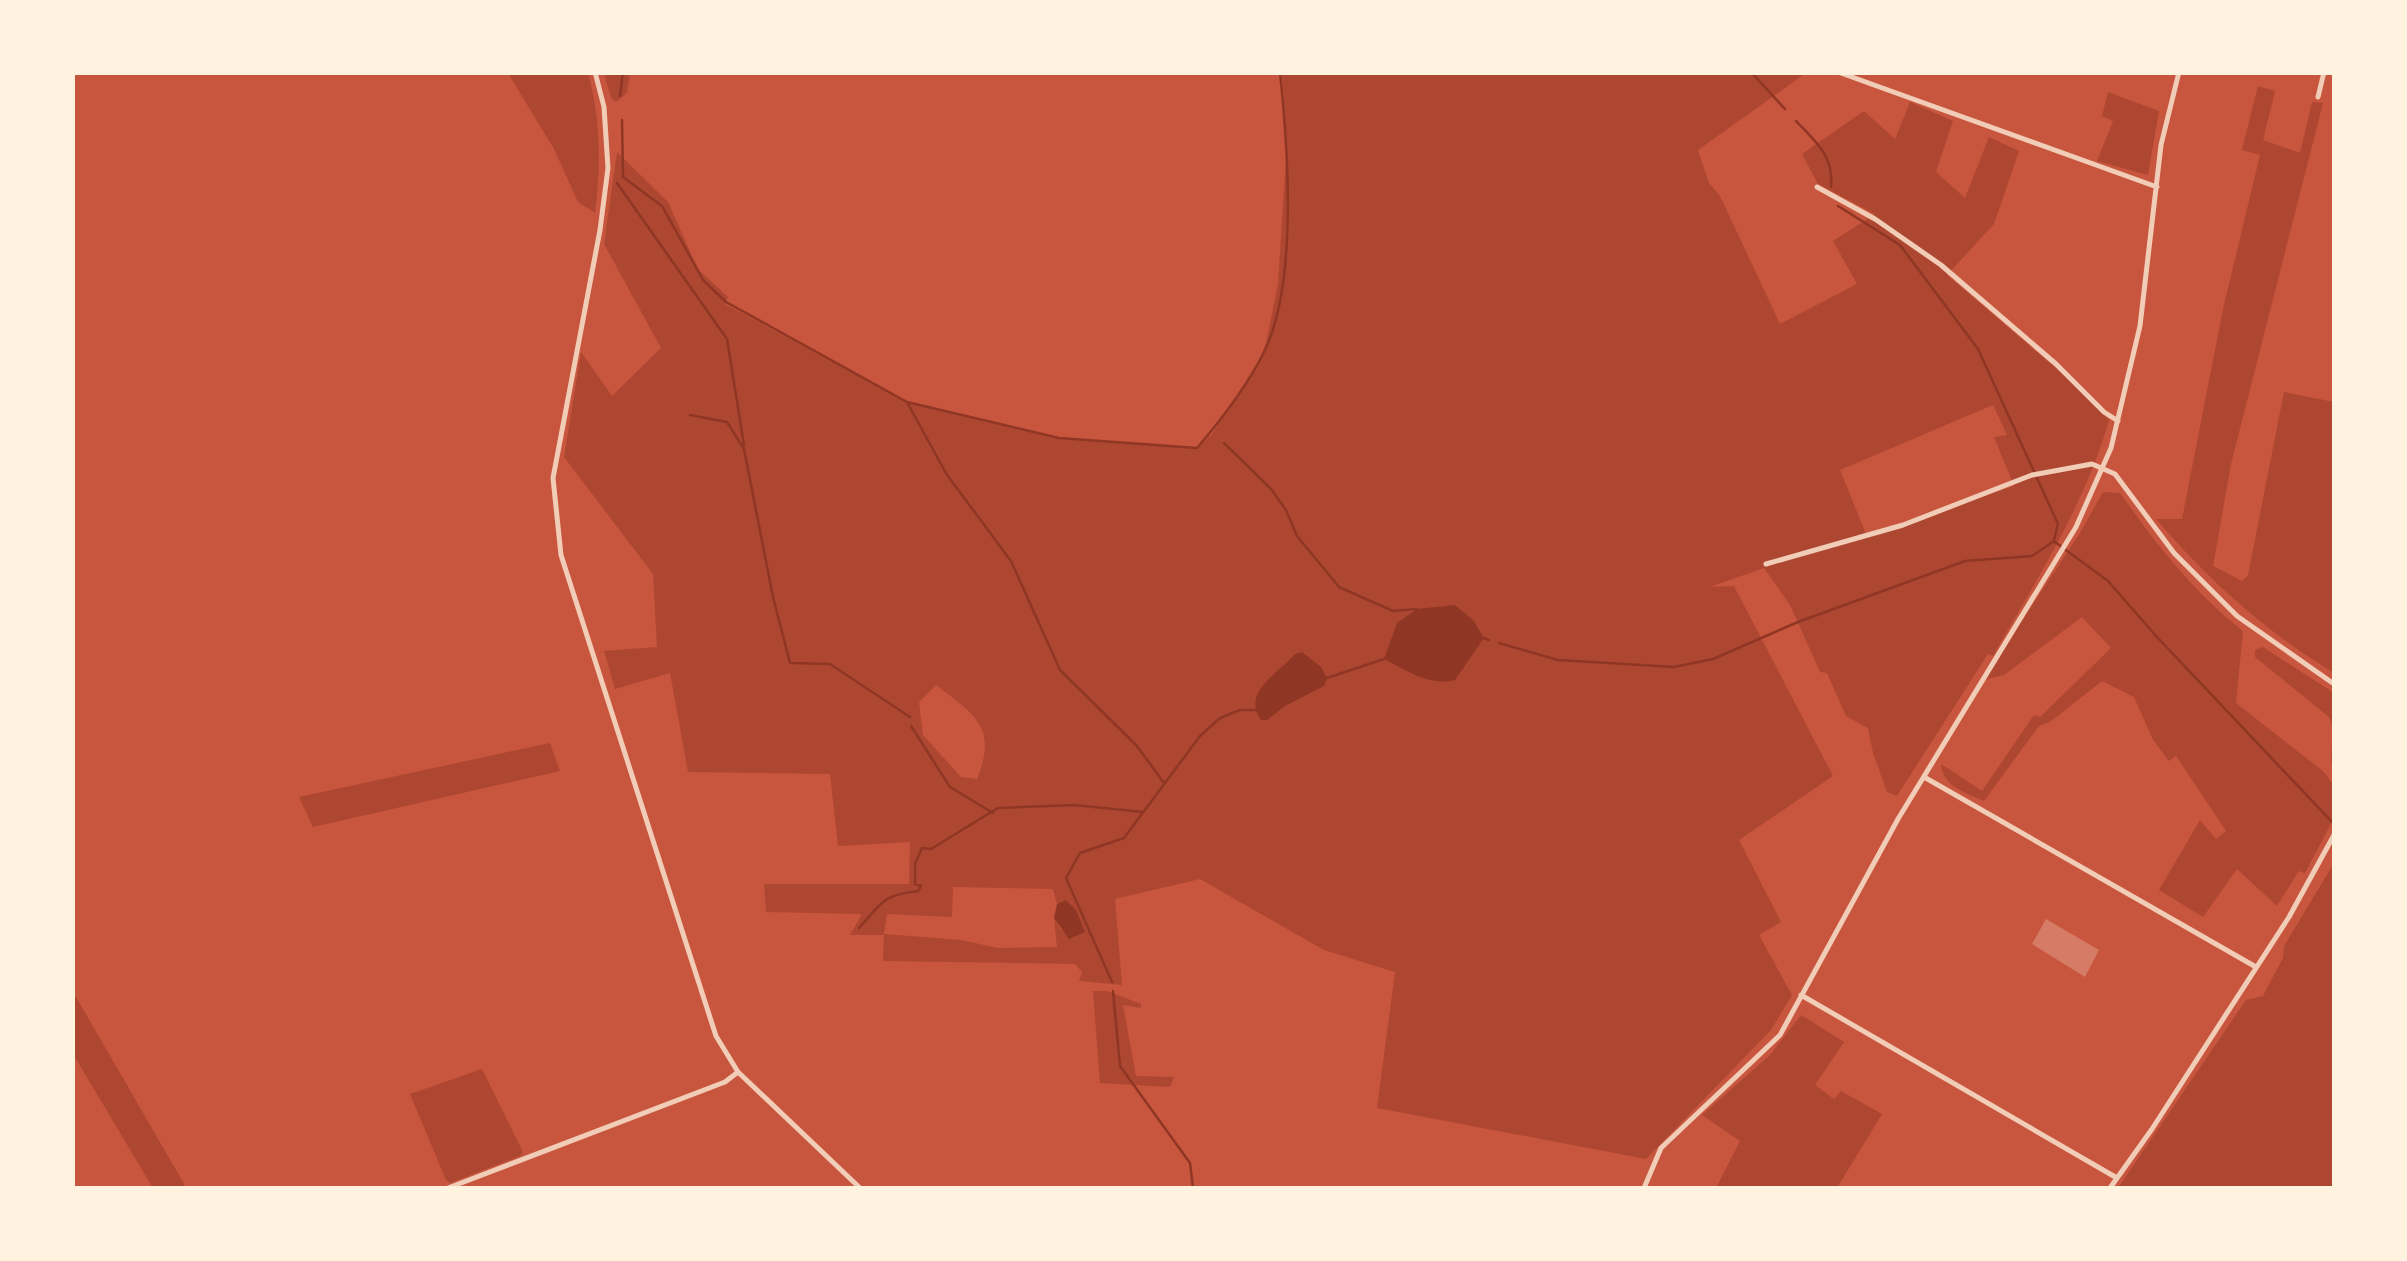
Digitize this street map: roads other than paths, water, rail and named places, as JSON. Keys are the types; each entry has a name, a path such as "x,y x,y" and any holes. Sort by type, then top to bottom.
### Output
{"street":[{"path":"596,72 607,128 607,176 553,478 556,529 709,1018 738,1072 860,1188"},
{"path":"1838,72 2157,187"},
{"path":"1644,1188 1660,1148 1780,1035 1924,776 2060,557 2104,468 2140,326 2161,145 2179,72"},
{"path":"2318,97 2324,72"},
{"path":"1817,188 1875,219 1941,264 2118,421"},
{"path":"1766,564 1903,524 2036,474 2092,464 2119,479 2174,553 2217,598 2255,631 2334,684"},
{"path":"1924,776 2256,966"},
{"path":"2110,1188 2289,917 2334,835"},
{"path":"1801,995 2117,1178"},
{"path":"448,1188 725,1082 738,1072"}],"waterway":[{"path":"620,96 623,72"},
{"path":"622,120 623,177 662,206 703,280 726,302 907,402 1059,438 1197,448 1257,366 1282,292 1288,216 1280,72"},
{"path":"1751,72 1785,109"},
{"path":"1796,121 1827,158 1831,187"},
{"path":"617,183 727,339 744,445"},
{"path":"1838,206 1900,245 1978,349 2058,524 2054,540"},
{"path":"908,404 947,475 1011,561 1060,670 1137,746 1164,783"},
{"path":"690,415 727,422 744,449 790,663 830,664 910,717"},
{"path":"1224,443 1271,489 1297,536 1339,587 1393,611 1417,609"},
{"path":"1499,643 1558,660 1674,667 1713,659 1798,622 1965,561 2032,556 2054,541"},
{"path":"2055,542 2108,581 2332,822"},
{"path":"1484,638 1489,640"},
{"path":"1327,678 1384,659"},
{"path":"1112,982 1066,878 1080,853 1124,838 1200,736 1220,718 1240,710 1255,710"},
{"path":"911,726 950,787 993,813"},
{"path":"859,928 890,898 918,891 921,886 915,884 915,864 922,848 931,849 998,808 1074,805 1143,812"},
{"path":"1113,991 1120,1066 1190,1163 1193,1188"}]}
